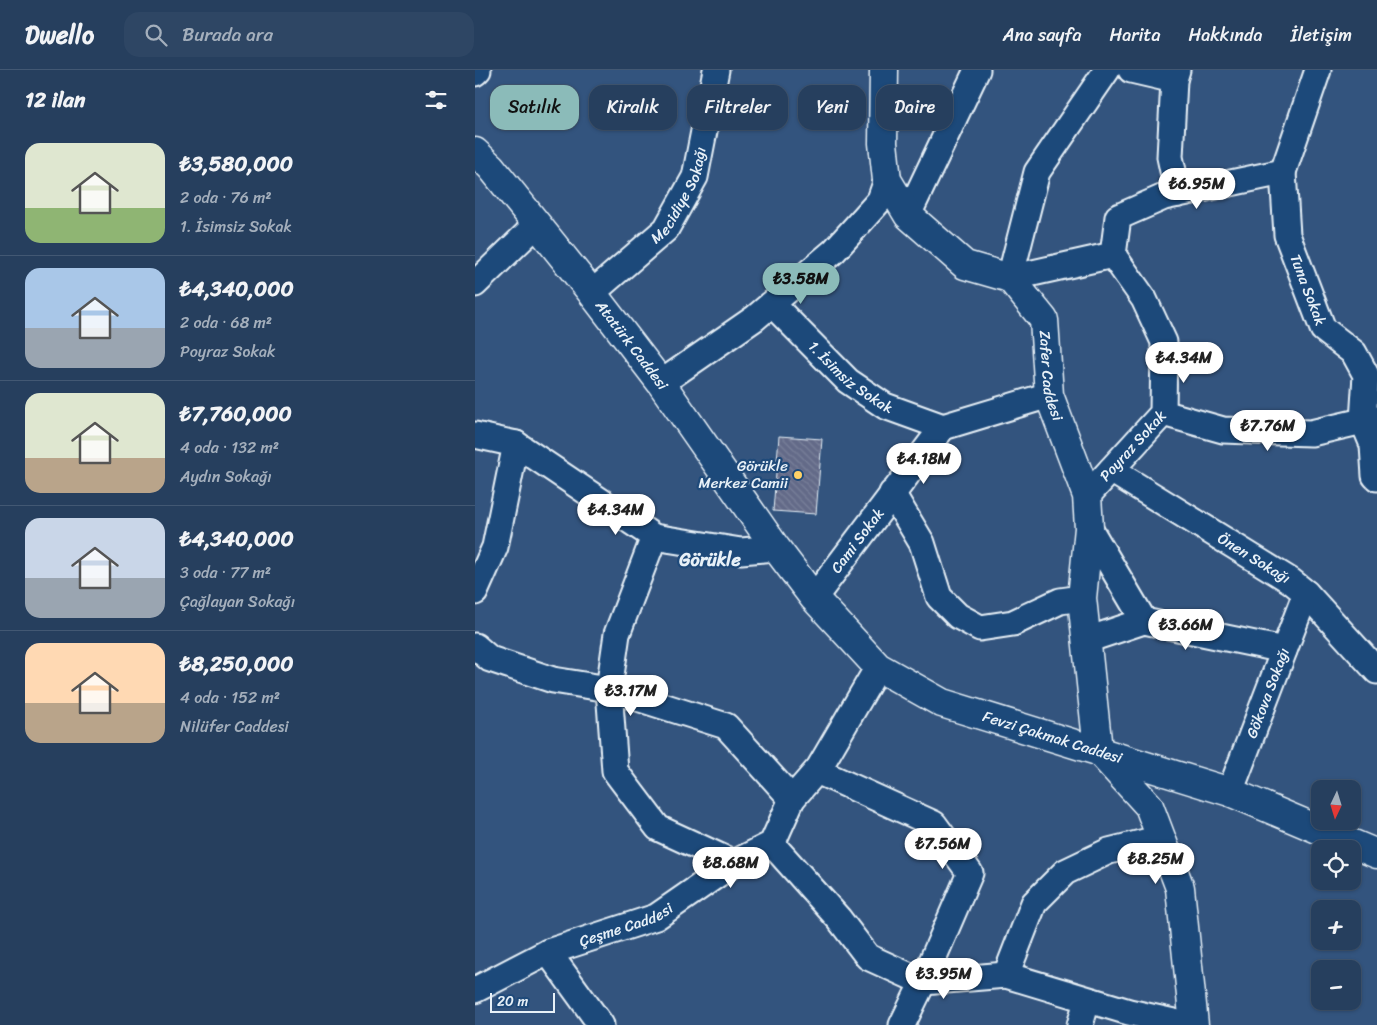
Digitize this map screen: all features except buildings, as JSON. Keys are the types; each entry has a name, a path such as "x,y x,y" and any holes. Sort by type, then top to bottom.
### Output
{"street":[{"path":"475,73 478,70"},
{"name":"Mecidiye Sokağı","path":"592,293 666,229 695,177 716,70"},
{"path":"884,70 883,143 887,180 908,215 965,265 1010,278 1113,255 1118,217 1164,197 1283,172 1318,70"},
{"path":"908,215 977,70"},
{"path":"1010,278 1037,172 1107,70"},
{"path":"1131,70 1176,75 1170,157 1177,194"},
{"name":"Atatürk Caddesi","path":"475,152 491,167 537,224 661,383 776,548"},
{"name":"Tuna Sokak","path":"1283,172 1287,235 1323,329 1354,353 1366,376 1375,476 1377,478"},
{"path":"661,383 755,318 834,251 880,200 887,180"},
{"path":"475,284 537,224"},
{"name":"Poyraz Sokak","path":"1087,496 1163,413 1164,342 1145,299 1113,255"},
{"name":"Zafer Caddesi","path":"1010,278 1043,320 1049,395 1087,496 1089,528 1082,598 1098,750"},
{"name":"1. İsimsiz Sokak","path":"772,304 848,381 885,406 943,427"},
{"path":"943,427 1049,395"},
{"path":"1163,413 1223,430 1311,433 1370,420"},
{"name":"Cami Sokak","path":"814,598 943,427"},
{"path":"475,435 516,444 654,537 741,551 776,548"},
{"path":"475,592 495,547 516,444"},
{"name":"Önen Sokağı","path":"1111,470 1291,581 1305,593 1377,670"},
{"path":"892,494 922,543 939,597 958,616 980,628 1013,623 1060,601 1082,598"},
{"path":"1089,528 1144,622"},
{"path":"654,537 617,634 609,689 615,771 658,828 734,863"},
{"name":"Fevzi Çakmak Caddesi","path":"776,548 814,598 878,667 942,703 1230,792 1377,854"},
{"name":"Gökova Sokağı","path":"1230,792 1305,593"},
{"path":"1087,640 1144,622 1284,650"},
{"path":"475,646 490,659 553,680 609,689 726,726 792,799"},
{"path":"878,667 817,771 792,799 771,844 839,919 868,957 923,982 1006,975 1129,1012 1187,1025"},
{"path":"1098,750 1149,806 1180,888 1193,1025"},
{"path":"817,771 934,824 970,873 923,982 902,1025"},
{"path":"1006,975 1034,903 1065,872 1109,850 1161,838"},
{"name":"Çeşme Caddesi","path":"475,990 548,952 657,917 734,863 771,844"},
{"path":"548,952 601,1025"},
{"path":"1081,1025 1087,1000"}],"place":[{"name":"Görükle Merkez Camii","path":"798,475"}],"district":[{"name":"Görükle","path":"710,560"}]}
